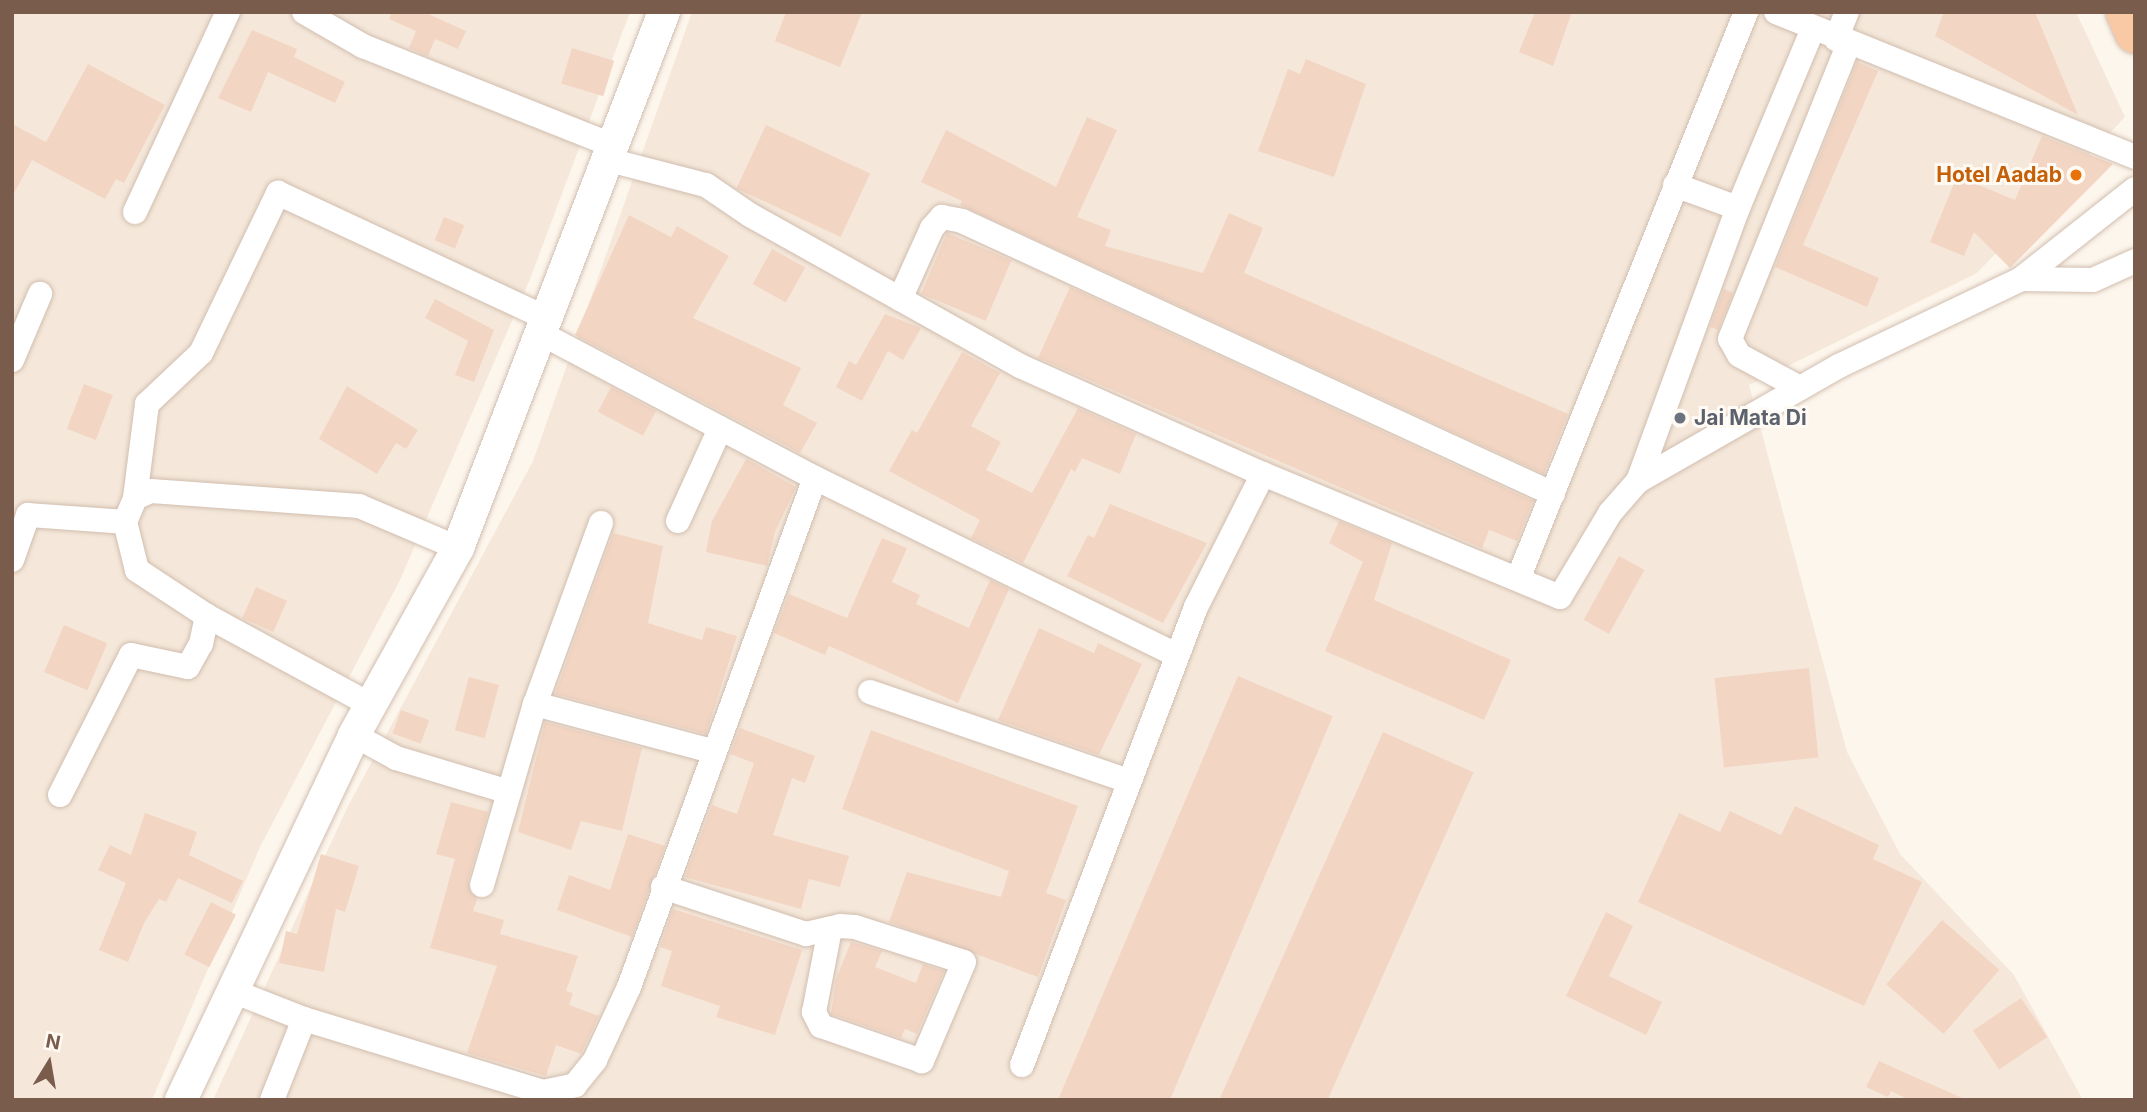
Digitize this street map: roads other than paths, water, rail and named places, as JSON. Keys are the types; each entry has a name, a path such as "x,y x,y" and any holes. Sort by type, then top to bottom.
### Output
{"highway":[{"path":"2125,12 2135,34"}],"street":[{"path":"135,212 228,12"},
{"path":"304,12 363,46 611,153 706,184 900,299 1020,366 1263,474 1560,597 1610,513 1638,481 1800,388 2021,279 2135,189"},
{"path":"181,1100 230,990 354,735 458,548 664,12"},
{"path":"1518,579 1746,12"},
{"path":"1776,12 1842,42 2135,157"},
{"path":"1800,388 1739,355 1730,339 1842,42 1847,12"},
{"path":"1638,481 1738,208 1813,29"},
{"path":"1675,185 1738,208"},
{"path":"370,705 207,615 137,570 125,522 135,498 147,404 201,353 278,193 543,326 720,429 815,478 1177,655"},
{"path":"900,299 932,228 942,217 962,221 1553,494"},
{"path":"2021,279 2093,280 2135,261"},
{"path":"12,360 40,294"},
{"path":"678,521 720,429"},
{"path":"1022,1065 1177,655 1263,474"},
{"path":"230,990 304,1019 541,1096 575,1085 595,1060 629,987 712,751 815,478"},
{"path":"135,498 152,491 359,506 458,548"},
{"path":"12,560 20,517 125,522"},
{"path":"482,885 535,704 601,523"},
{"path":"60,795 131,655 188,667 201,644 207,615"},
{"path":"870,692 1129,781"},
{"path":"535,704 712,751"},
{"path":"354,735 396,758 509,792"},
{"path":"663,887 806,934 830,929 873,930 964,962 922,1060 821,1026 814,1012 830,929"},
{"path":"272,1100 304,1019"}],"place":[{"name":"Hotel Aadab","path":"2076,175"},
{"name":"Jai Mata Di","path":"1680,418"}]}
